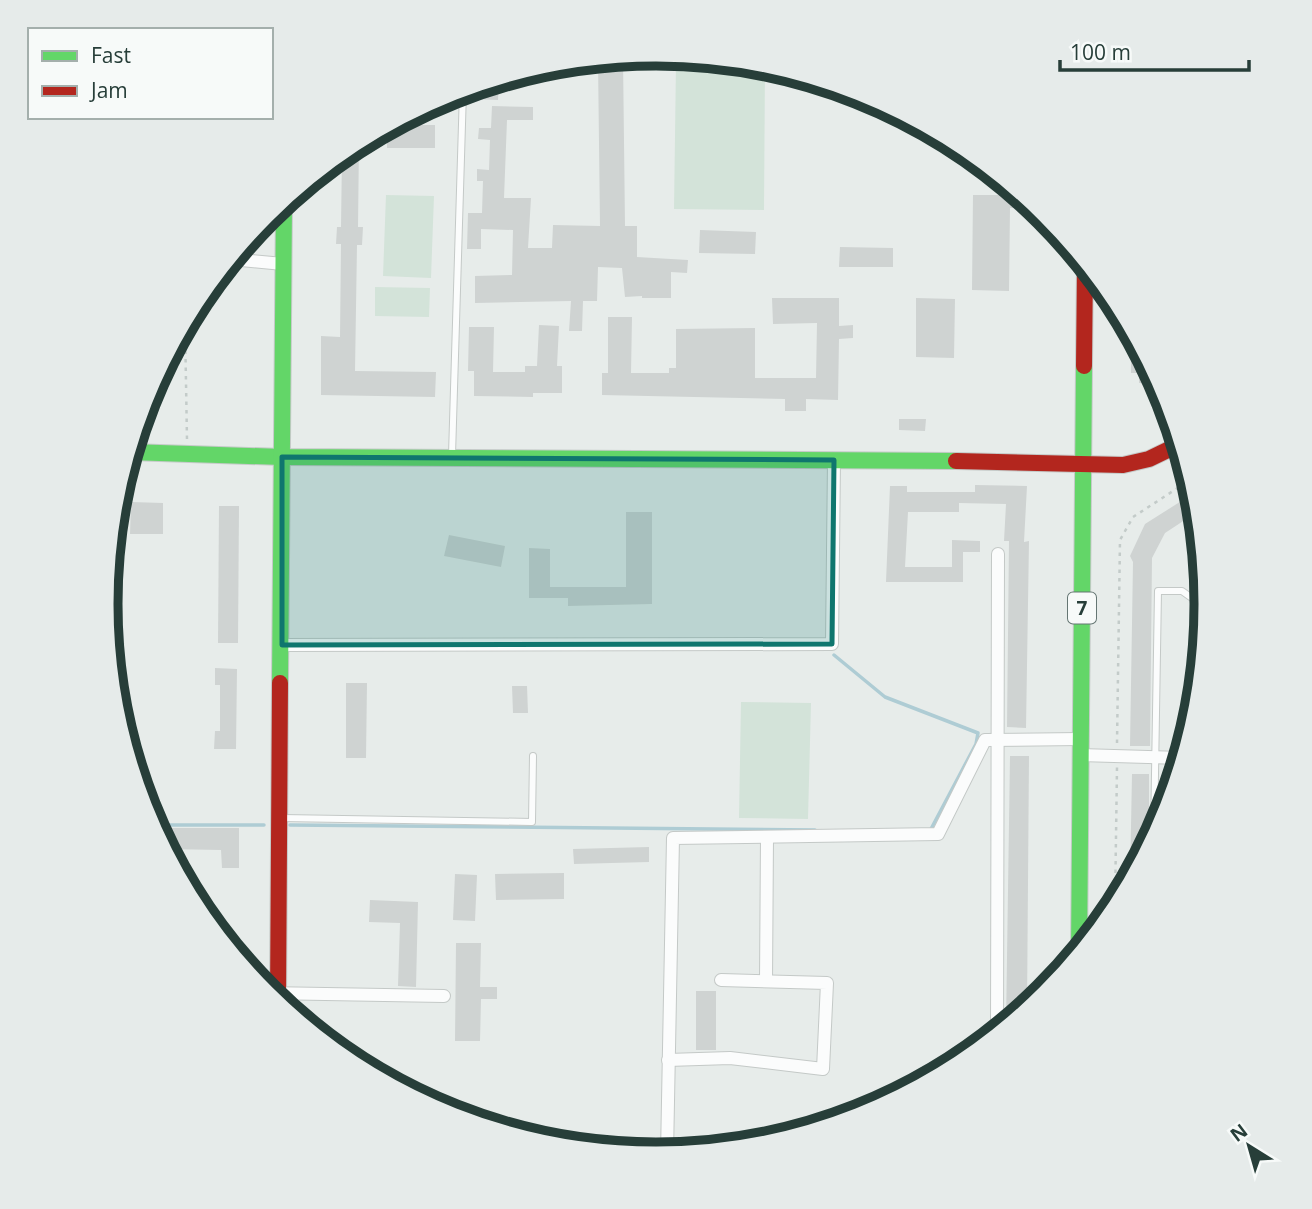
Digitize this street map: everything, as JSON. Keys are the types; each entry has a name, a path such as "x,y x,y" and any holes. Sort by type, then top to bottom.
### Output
{"main road":[{"path":"274,983 282,645 284,217"},
{"name":"7","path":"1079,937 1084,278"},
{"path":"140,452 282,457 452,455 1083,465 1137,462 1170,448"}],"street":[{"path":"243,260 283,264"},
{"path":"282,645 832,644 834,460"},
{"path":"998,554 998,1020"},
{"path":"667,1142 673,838 938,834 985,740 1080,747 1117,756 1171,758"},
{"path":"766,981 767,837"},
{"path":"668,1060 730,1058 823,1069 827,983 721,980"},
{"path":"287,996 444,996"}],"lane":[{"path":"452,455 463,102"},
{"path":"1154,807 1158,591 1182,591 1194,599"},
{"path":"279,818 532,821 533,756"}],"path":[{"path":"185,344 188,454"},
{"path":"1115,884 1120,540 1124,530 1139,511 1181,486"},
{"path":"122,669 123,643"}],"highlighted area":[{"path":"282,457 834,460 832,644 282,645"}],"shaded area":[{"path":"676,67 726,71 765,78 764,210 674,209"},
{"path":"386,195 434,196 431,278 383,276"},
{"path":"375,287 430,288 429,317 375,316"},
{"path":"741,702 811,703 808,819 739,818"}],"building":[{"path":"623,68 625,226 637,226 637,257 688,260 687,273 671,272 671,298 625,297 622,268 598,267 597,301 583,301 582,331 569,331 571,301 475,303 475,276 512,275 513,230 481,229 481,249 467,249 468,213 482,213 483,181 477,181 477,169 489,170 490,140 478,139 479,128 491,128 492,106 533,107 533,120 507,120 504,198 531,198 528,248 552,248 553,225 600,226 598,70"},
{"path":"498,90 498,100 472,99"},
{"path":"413,125 435,125 435,148 387,148 387,139"},
{"path":"359,156 358,227 363,227 362,245 357,245 355,371 436,372 435,397 321,395 321,336 340,337 341,244 336,244 337,227 341,227 342,168"},
{"path":"973,195 1005,195 1019,208 1010,208 1009,291 972,290"},
{"path":"700,230 756,232 755,254 699,253"},
{"path":"840,247 893,248 893,267 839,267"},
{"path":"772,298 839,298 839,326 853,325 853,338 839,339 838,400 806,399 806,411 785,411 785,399 602,395 602,373 608,373 608,317 632,317 631,373 669,373 669,368 676,368 676,329 755,328 755,378 816,378 817,323 773,324"},
{"path":"916,298 955,299 954,358 916,357"},
{"path":"539,325 559,326 557,366 562,366 562,393 533,393 533,397 474,396 474,371 468,371 469,327 494,327 493,372 525,372 525,366 537,366"},
{"path":"1131,352 1146,383 1139,383 1139,373 1131,373"},
{"path":"899,419 926,419 925,431 899,430"},
{"path":"975,485 1027,486 1024,542 1029,541 1026,728 1007,727 1009,541 1004,541 1006,504 959,503 959,512 908,512 905,567 952,567 952,540 980,541 980,552 963,552 963,582 886,582 890,486 907,486 907,492 975,492"},
{"path":"1184,499 1187,519 1165,533 1152,558 1150,746 1130,746 1133,562 1130,556 1145,524"},
{"path":"131,502 163,503 163,534 130,534"},
{"path":"219,506 239,506 238,643 218,643"},
{"path":"626,512 652,512 652,604 568,606 568,598 529,598 529,548 550,549 550,587 626,587"},
{"path":"449,535 505,546 501,567 444,556"},
{"path":"215,668 237,669 236,749 214,749 215,731 220,731 220,685 215,685"},
{"path":"346,683 367,683 366,758 346,758"},
{"path":"512,686 527,686 528,713 513,713"},
{"path":"1010,756 1029,756 1027,994 1006,1013"},
{"path":"1132,774 1149,774 1149,819 1130,858"},
{"path":"167,828 239,828 239,868 222,868 221,850 177,849"},
{"path":"649,847 649,862 574,864 573,849"},
{"path":"564,873 564,899 496,900 495,874"},
{"path":"455,874 477,875 475,921 453,920"},
{"path":"370,900 418,902 416,987 398,986 400,923 369,922"},
{"path":"456,943 481,943 480,987 497,987 497,999 481,999 480,1041 455,1041"},
{"path":"696,991 716,991 716,1050 696,1050"}],"waterway":[{"path":"834,655 885,697 978,733 976,744 931,829"},
{"path":"166,825 264,825"},
{"path":"290,825 815,830"}],"traffic: fast":[{"path":"280,683 284,216"},
{"path":"1079,937 1084,366"},
{"path":"140,452 282,457 956,461"}],"traffic: jam":[{"path":"1084,366 1085,280"},
{"path":"956,461 1123,465 1149,459 1171,449"},
{"path":"278,987 280,683"}]}
